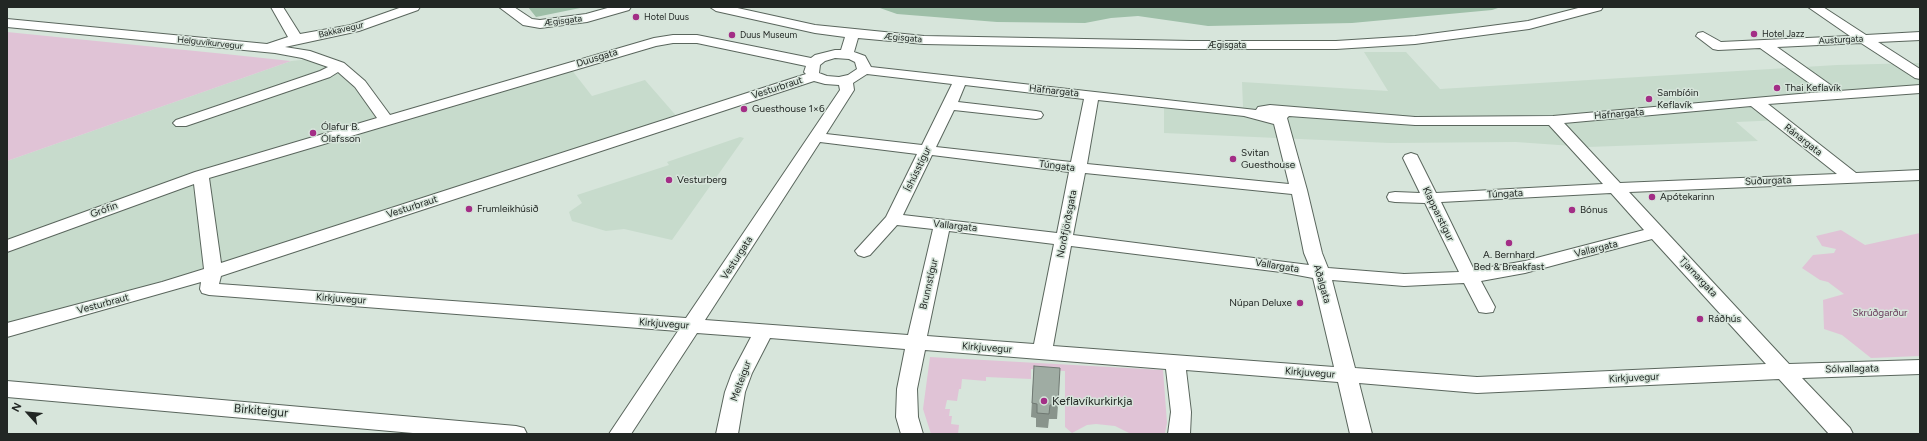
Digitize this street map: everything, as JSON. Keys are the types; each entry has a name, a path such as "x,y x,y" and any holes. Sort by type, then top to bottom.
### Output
{"street":[{"path":"277,7 296,39"},
{"name":"Bakkavegur","path":"266,48 296,39 354,28 414,7"},
{"name":"Ægisgata","path":"505,7 528,22 540,24 587,18 624,7"},
{"name":"Ægisgata","path":"716,7 815,29 931,41 1191,45 1336,45 1415,40 1494,31 1529,25 1597,7"},
{"path":"1814,7 1920,75"},
{"name":"Helguvíkurvegur","path":"7,23 266,48 305,54 339,66 355,79 386,120"},
{"path":"846,80 858,76 864,70 863,61 846,54 853,34"},
{"name":"Austurgata","path":"1703,36 1718,46 1920,36"},
{"name":"Duusgata","path":"386,120 644,44 664,40 696,39 813,69 825,80 846,80"},
{"path":"1763,44 1837,96"},
{"name":"Vesturbraut","path":"7,330 167,287 213,272 813,69 820,58 829,55 846,54"},
{"path":"181,123 325,74 339,66"},
{"name":"Hafnargata","path":"864,70 1244,112 1274,118 1318,114 1416,121 1553,120 1754,101 1920,89"},
{"name":"Vesturgata","path":"620,434 847,90 846,80"},
{"name":"Íshússtígur","path":"864,251 893,219 961,80"},
{"name":"Norðfjörðsgata","path":"1042,353 1092,95"},
{"name":"Ránargata","path":"1754,101 1853,178"},
{"path":"950,105 1036,115"},
{"name":"Aðalgata","path":"1274,118 1299,190 1313,253 1320,273 1361,434"},
{"name":"Grófin","path":"7,246 201,175 386,120"},
{"name":"Tjarnargata","path":"1553,120 1842,434"},
{"name":"Túngata","path":"816,137 1078,168 1299,190"},
{"name":"Klapparstígur","path":"1411,158 1486,307"},
{"path":"201,175 213,272"},
{"name":"Suðurgata","path":"1616,188 1920,175"},
{"name":"Túngata","path":"1395,197 1430,198 1616,188"},
{"name":"Vallargata","path":"893,219 1281,266 1320,273 1404,280 1525,267 1657,232"},
{"name":"Brunnstígur","path":"912,434 907,417 906,403 942,225"},
{"name":"Kirkjuvegur","path":"213,272 209,289 1477,385 1784,370"},
{"name":"Melteigur","path":"727,434 735,392 742,373 763,332"},
{"path":"1175,362 1181,412 1178,434"},
{"name":"Sólvallagata","path":"1784,370 1920,367"},
{"name":"Birkiteigur","path":"7,389 516,434"}],"shaded area":[{"path":"528,7 585,7 536,17"},
{"path":"877,7 1501,7 1492,10 1352,23 1208,26 1138,16 1111,18 1085,23 997,22 897,14"},
{"path":"1364,52 1406,52 1440,89 1837,65 1920,63 1920,91 1762,103 1783,120 1736,122 1758,141 1587,147 1516,142 1390,143 1164,133 1164,101 1243,107 1242,82 1388,91"},
{"path":"321,58 339,66 386,120 571,69 592,96 645,80 679,119 167,287 7,330 7,161 291,61"},
{"name":"Vesturberg","path":"740,137 744,138 672,240 624,229 606,231 572,221 569,212 582,203 577,195 669,165 667,162"}],"green space":[{"path":"7,32 225,54 291,61 7,161"},
{"name":"Skrúðgarður","path":"1841,230 1865,245 1920,233 1920,356 1871,358 1842,335 1824,329 1823,300 1844,294 1828,282 1820,280 1802,268 1813,255 1834,253 1836,249 1822,246 1816,236"},
{"path":"930,357 1163,370 1167,423 1165,433 1131,434 1115,426 1096,424 1087,425 1072,433 1065,427 1065,371 1031,369 1031,379 986,377 986,381 962,379 961,389 959,389 957,401 947,400 945,409 950,409 949,416 952,416 951,424 959,425 958,434 931,434 923,409"}],"building":[{"name":"Keflavíkurkirkja","path":"1034,366 1060,368 1058,405 1050,405 1049,414 1037,413 1037,404 1032,403"}],"place":[{"name":"Hotel Duus","path":"636,17"},
{"name":"Hotel Jazz","path":"1754,34"},
{"name":"Duus Museum","path":"732,35"},
{"name":"Thai Keflavík","path":"1777,88"},
{"name":"Sambíóin Keflavík","path":"1649,99"},
{"name":"Guesthouse 1×6","path":"744,109"},
{"name":"Ólafur B. Ólafsson","path":"313,133"},
{"name":"Svitan Guesthouse","path":"1233,159"},
{"name":"Vesturberg","path":"669,180"},
{"name":"Apótekarinn","path":"1652,197"},
{"name":"Frumleikhúsið","path":"469,209"},
{"name":"Bónus","path":"1572,210"},
{"name":"A. Bernhard Bed & Breakfast","path":"1509,243"},
{"name":"Núpan Deluxe","path":"1300,303"},
{"name":"Ráðhús","path":"1700,319"},
{"name":"Keflavíkurkirkja","path":"1044,401"}]}
